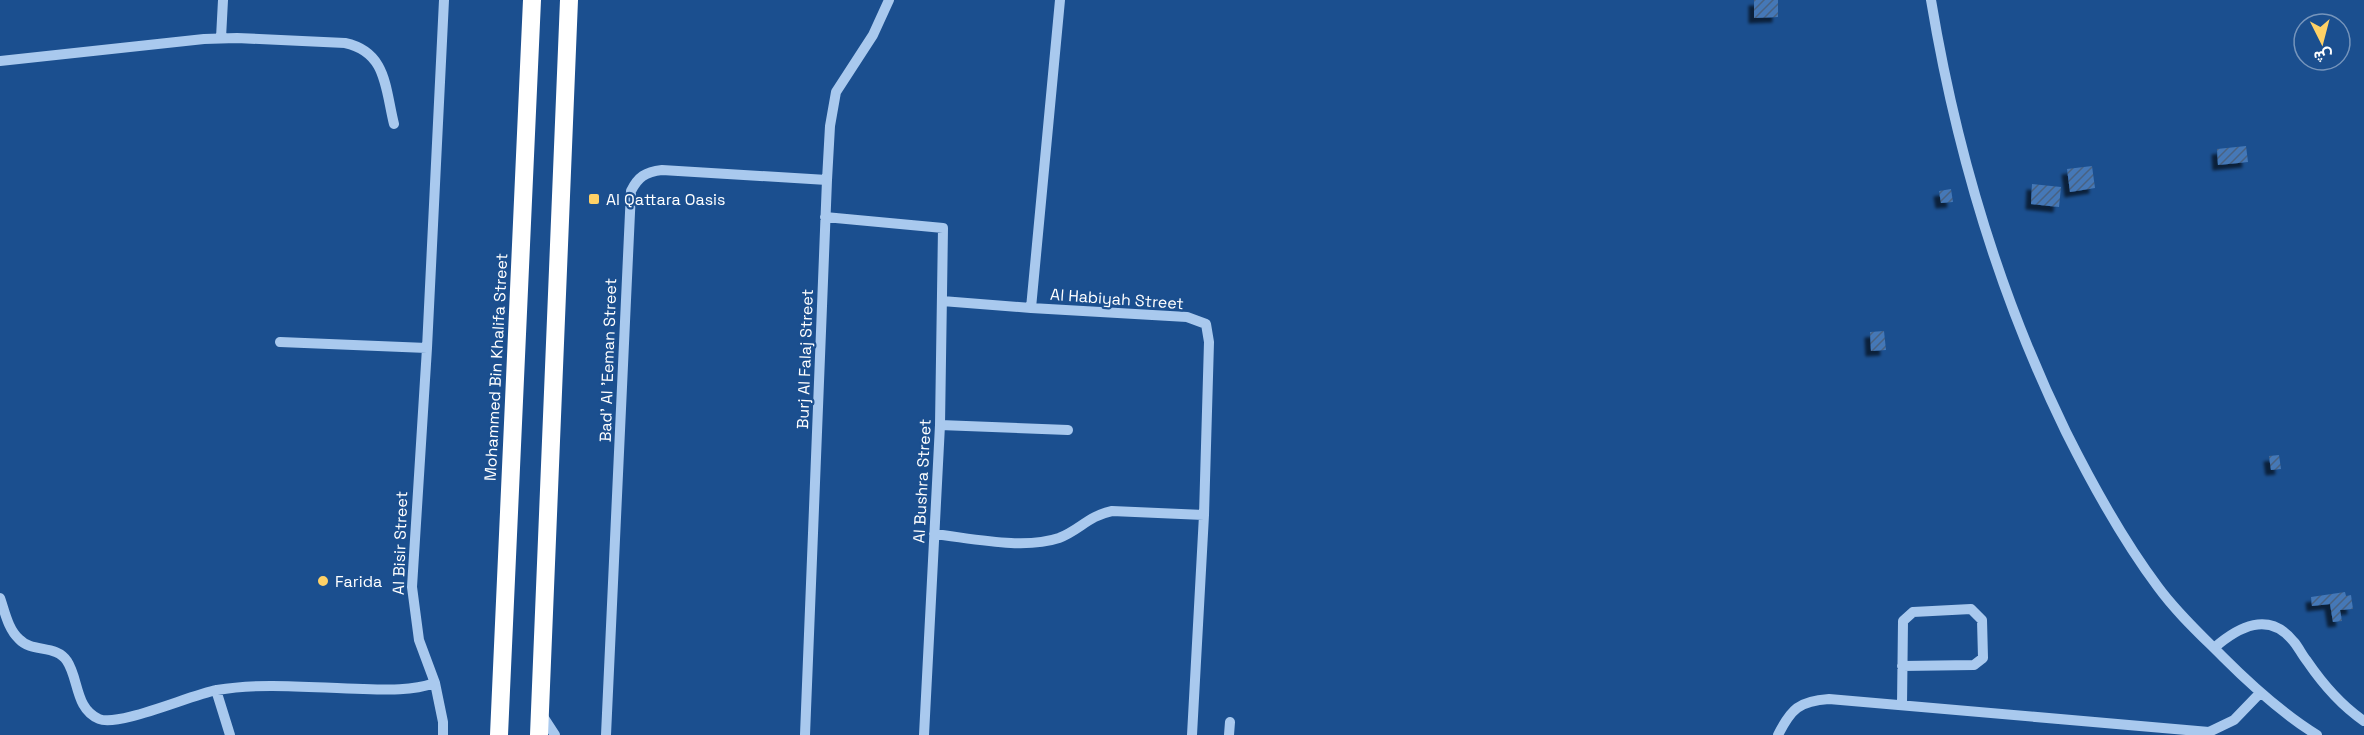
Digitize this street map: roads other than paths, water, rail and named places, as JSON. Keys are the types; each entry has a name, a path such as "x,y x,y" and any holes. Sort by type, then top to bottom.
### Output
{"highway":[{"name":"Mohammed Bin Khalifa Street","path":"500,735 532,0"},
{"path":"539,735 569,0"}],"street":[{"path":"221,38 223,0"},
{"name":"Al Bisir Street","path":"443,735 443,722 435,683 419,640 412,587 427,348 444,0"},
{"name":"Burj Al Falaj Street","path":"805,735 831,117 836,92 873,35 890,0"},
{"name":"Al Habiyah Street","path":"1060,0 1031,308 1187,317 1206,324 1209,342 1204,515 1192,735"},
{"path":"1931,0 1951,106 1972,190 1998,272 2036,368 2083,467 2128,544 2160,590 2260,693 2317,735"},
{"path":"0,61 221,38 345,43 358,46 370,53 378,64 394,124"},
{"name":"Bad' Al 'Eeman Street","path":"606,735 631,192 637,179 648,172 662,170 827,180"},
{"name":"Al Bushra Street","path":"825,217 943,228 940,425 924,735"},
{"path":"942,301 1031,308"},
{"path":"280,342 427,348"},
{"path":"940,425 1068,430"},
{"path":"934,534 1025,543 1042,542 1075,530 1098,514 1112,511 1204,515"},
{"path":"0,598 12,630 20,641 31,647 56,651 66,659 87,711 97,719 110,722 123,720 190,696 216,690 248,687 402,690 435,683"},
{"path":"1902,666 1974,665 1983,658 1982,620 1971,609 1913,612 1903,621 1902,666 1902,705"},
{"path":"2214,648 2231,633 2244,627 2268,625 2277,627 2294,641 2322,680 2364,721"},
{"path":"216,690 230,735"},
{"path":"1778,735 1794,708 1815,700 1842,699 2209,732 2234,720 2260,693"},
{"path":"540,709 544,721 555,735"},
{"path":"1229,735 1230,722"}],"place":[{"name":"Al Qattara Oasis","path":"594,199"},
{"name":"Farida","path":"323,581"}]}
